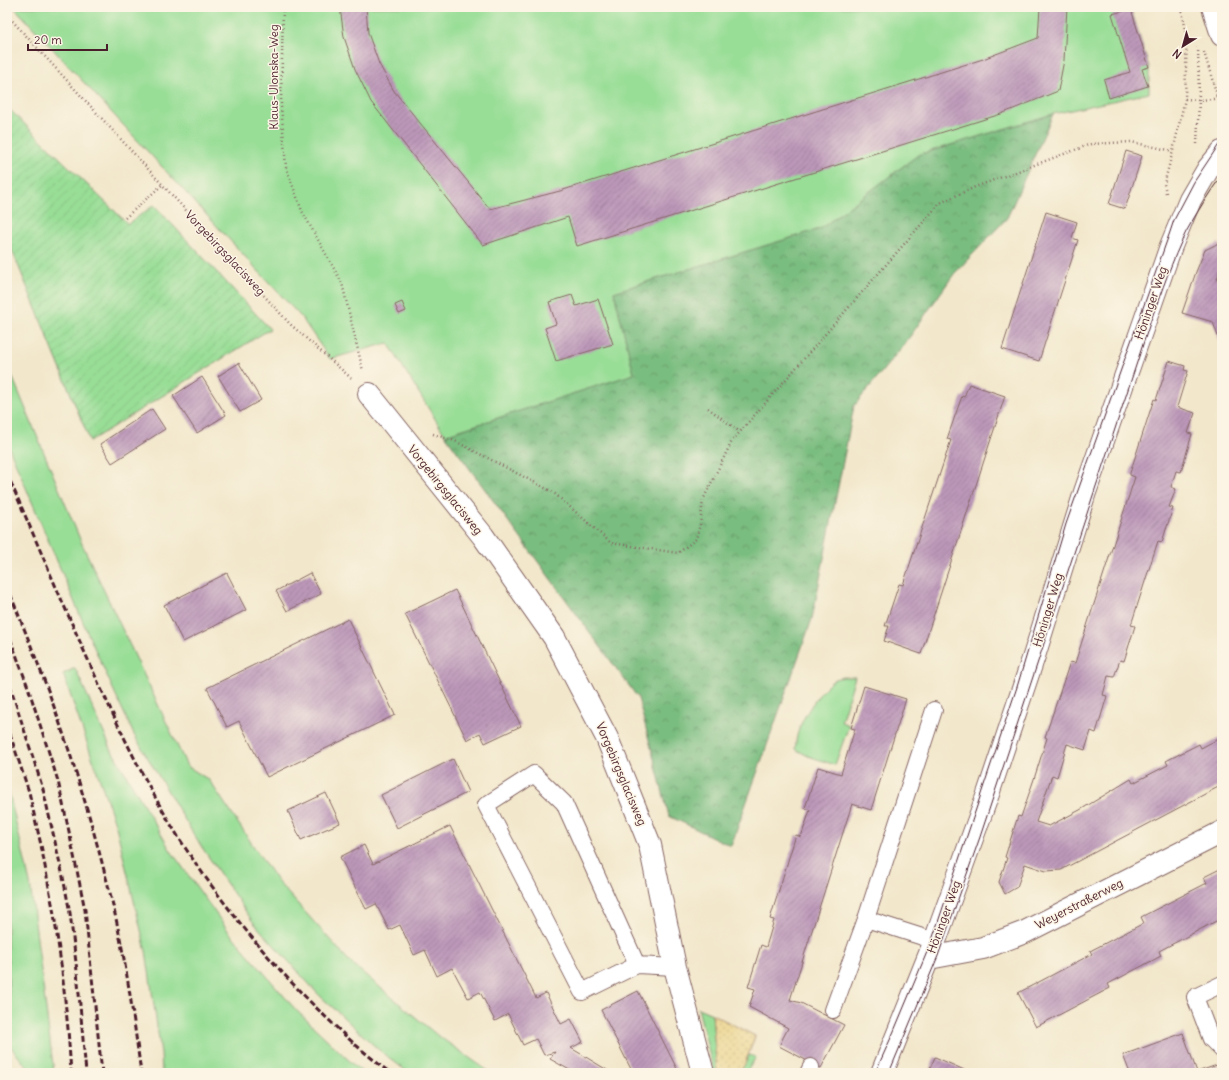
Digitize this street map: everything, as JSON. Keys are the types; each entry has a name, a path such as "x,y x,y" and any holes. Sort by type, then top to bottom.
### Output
{"street":[{"path":"1213,7 1222,35"},
{"name":"Höninger Weg","path":"882,1073 932,949 988,794 1035,653 1085,492 1171,246 1190,200 1208,170 1222,152"},
{"name":"Vorgebirgsglacisweg","path":"369,394 483,536 554,637 607,738 650,845 675,967 703,1073"},
{"name":"Weyerstraßerweg","path":"932,949 983,948 1025,932 1222,832"}],"lane":[{"path":"833,1010 866,920 934,710"},
{"path":"637,965 564,803 534,774 486,805 582,992 637,965 675,967"},
{"path":"866,920 932,949"},
{"path":"1222,984 1195,997 1211,1039 1222,1050"}],"path":[{"name":"Klaus-Ulonska-Weg","path":"284,7 281,105 286,167 302,211 342,283 369,394"},
{"path":"432,434 455,441 552,492 611,543 678,553 696,539 704,500 732,441 940,203 975,187 1091,144 1131,142 1173,151 1185,98 1187,35 1181,7"},
{"name":"Vorgebirgsglacisweg","path":"7,15 290,324 369,394"},
{"path":"1197,150 1196,143 1200,100 1198,41"},
{"path":"1185,98 1200,100 1214,99 1222,90"},
{"path":"1218,94 1222,112"},
{"path":"125,218 162,185"},
{"path":"708,408 740,432"}],"green space":[{"path":"14,7 1133,7 1131,9 1149,67 1149,93 1053,114 918,155 820,229 614,292 635,374 445,435 388,343 330,359 301,317"},
{"path":"7,107 128,224 154,205 270,329 90,441 7,238"},
{"path":"1053,114 1007,218 954,274 906,342 854,406 812,619 731,846 669,816 638,698 445,435 634,374 614,292 820,229 918,155"},
{"path":"7,364 82,544 187,766 209,780 277,881 351,963 437,1035 491,1073 409,1073 379,1050 318,994 253,922 197,840 134,735 88,634 7,443"},
{"path":"75,668 111,749 171,851 229,932 296,1010 363,1073 162,1073 161,1053 146,951 116,826 63,674"},
{"path":"855,677 841,722 849,725 835,765 808,756 795,749 802,721 812,704 830,683 836,679"},
{"path":"7,784 30,883 54,1073 32,1073 10,1046 7,957"},
{"path":"7,957 8,961 10,1046 7,1042"},
{"path":"698,1008 712,1014 717,1073 714,1073"},
{"path":"749,1055 756,1057 746,1073 739,1073 745,1064"}],"sand":[{"path":"712,1014 755,1036 745,1064 739,1073 717,1073"}],"building":[{"path":"340,7 366,7 368,33 379,64 394,91 490,209 560,191 983,59 1038,38 1040,7 1067,7 1064,60 1058,91 1001,114 577,246 568,217 483,245 371,102 355,69 344,37"},
{"path":"1131,9 1149,67 1142,69 1148,86 1109,98 1104,80 1130,72 1112,14"},
{"path":"1126,151 1142,156 1125,209 1109,204"},
{"path":"1046,212 1077,222 1072,238 1078,240 1039,361 1002,349"},
{"path":"1219,243 1222,251 1222,263 1217,279 1222,281 1222,348 1213,322 1182,313 1205,250"},
{"path":"572,295 576,306 598,299 613,344 556,361 545,328 556,324 549,302"},
{"path":"402,302 406,311 399,314 395,305"},
{"path":"1169,361 1185,366 1184,370 1188,371 1177,407 1195,413 1188,433 1192,434 1181,472 1176,471 1171,487 1176,489 1169,507 1173,508 1162,542 1158,541 1131,625 1135,626 1124,661 1120,660 1114,677 1108,676 1103,695 1107,696 1096,733 1091,731 1085,750 1067,744 1057,777 1052,775 1036,822 1049,826 1080,810 1131,779 1133,783 1168,765 1166,761 1199,744 1201,748 1222,737 1222,785 1061,870 1046,871 1025,864 1017,887 1005,894 999,882 1007,858 1005,857 1018,816 1021,817 1034,779 1047,738 1045,737 1070,662 1075,663 1135,477 1130,475 1130,473 1154,399 1156,400"},
{"path":"239,363 261,400 240,412 218,376"},
{"path":"202,377 226,415 197,433 173,396"},
{"path":"969,384 1005,396 921,654 884,641 889,626 885,626 899,584 903,585 951,440 947,439 962,396 964,397"},
{"path":"152,409 165,429 112,463 100,444"},
{"path":"227,573 246,610 183,642 164,605"},
{"path":"310,573 321,594 287,611 276,591"},
{"path":"455,590 521,726 485,743 480,733 467,740 405,614"},
{"path":"348,619 395,715 267,777 239,721 227,727 207,688"},
{"path":"864,686 906,699 871,810 852,804 790,1000 801,1003 844,1025 821,1068 779,1046 788,1028 749,1007 755,989 748,987 761,945 766,947 774,920 770,919 796,835 801,837 810,810 805,808 818,767 841,774 855,729 851,728"},
{"path":"453,759 468,792 397,828 381,795"},
{"path":"326,793 340,823 301,840 288,811"},
{"path":"450,826 536,998 546,993 561,1024 571,1019 583,1042 571,1048 612,1073 575,1073 550,1059 555,1052 544,1055 536,1039 523,1045 508,1014 495,1021 480,992 468,998 452,968 437,976 425,950 414,955 400,925 389,930 376,904 366,909 340,857 364,845 373,864"},
{"path":"1222,868 1222,918 1159,951 1161,956 1108,984 1110,988 1036,1027 1018,993 1092,954 1090,951 1144,923 1141,917 1207,883 1204,877"},
{"path":"638,991 679,1073 633,1073 601,1010"},
{"path":"1183,1033 1197,1072 1217,1065 1220,1073 1130,1073 1123,1055"},
{"path":"935,1057 971,1073 928,1073"}],"tram line":[{"path":"875,1073 932,940 1017,687 1066,524 1174,220 1194,182 1222,140"},
{"path":"889,1073 938,956 980,837 1163,287 1186,232 1222,175"}],"railway":[{"path":"7,474 115,718 148,785 186,849 236,918 292,983 339,1030 390,1073"},
{"path":"7,586 54,706 95,836 122,948 141,1073"},
{"path":"7,630 28,687 58,781 70,836 85,910 102,1073"},
{"path":"7,676 43,789 63,877 70,913 77,971 86,1073"},
{"path":"7,725 29,792 54,914 62,971 71,1073"}]}
